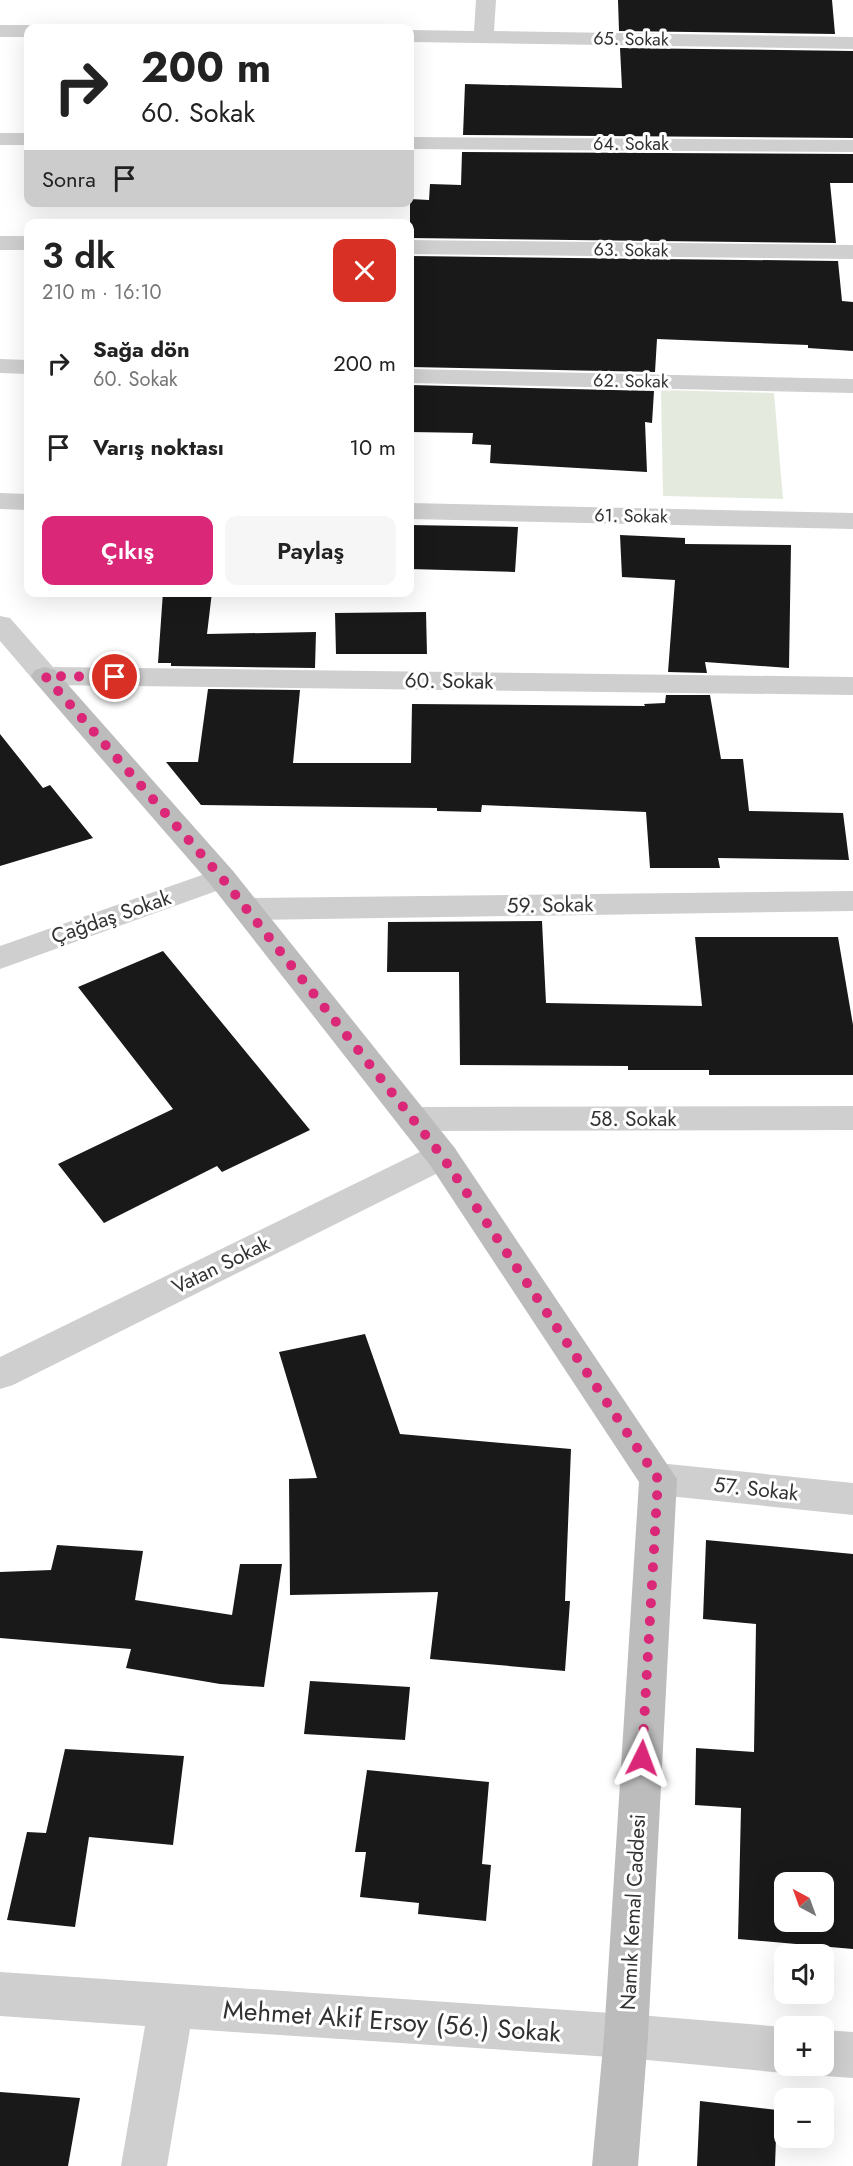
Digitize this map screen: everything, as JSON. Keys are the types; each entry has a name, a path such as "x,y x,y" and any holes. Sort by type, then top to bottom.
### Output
{"street":[{"path":"484,37 486,0"},
{"path":"0,31 24,31"},
{"name":"65. Sokak","path":"414,36 853,43"},
{"path":"0,139 24,140"},
{"name":"64. Sokak","path":"414,142 853,146"},
{"path":"0,243 24,243"},
{"name":"63. Sokak","path":"414,247 853,252"},
{"path":"0,366 24,367"},
{"name":"62. Sokak","path":"414,376 853,386"},
{"path":"0,501 24,502"},
{"name":"61. Sokak","path":"414,511 853,521"},
{"path":"0,624 248,909 442,1156 658,1479"},
{"name":"60. Sokak","path":"0,665 853,686"},
{"name":"Çağdaş Sokak","path":"0,958 35,943 222,878"},
{"name":"59. Sokak","path":"248,909 853,901"},
{"name":"58. Sokak","path":"413,1119 853,1118"},
{"name":"Vatan Sokak","path":"0,1374 442,1156"},
{"name":"57. Sokak","path":"658,1479 853,1498"},
{"name":"Namık Kemal Caddesi","path":"615,2166 626,2036 658,1479"},
{"name":"Mehmet Akif Ersoy (56.) Sokak","path":"0,1994 626,2036 774,2049"},
{"path":"144,2166 171,2006"},
{"path":"834,2054 853,2055"}],"shaded area":[{"path":"661,390 774,393 783,499 663,496"}],"building":[{"path":"618,0 832,0 835,34 619,31"},
{"path":"620,48 853,51 853,138 463,135 465,84 622,88"},
{"path":"462,152 853,154 853,183 830,183 836,243 414,238 414,219 410,219 410,207 414,207 414,199 429,200 430,184 461,185"},
{"path":"414,256 838,261 842,301 853,302 853,351 808,348 808,345 657,339 655,372 414,367"},
{"path":"414,385 654,391 652,423 645,422 647,472 490,463 491,445 472,444 473,433 414,432"},
{"path":"414,525 518,527 515,572 414,569"},
{"path":"620,535 685,538 685,544 791,545 789,668 705,662 707,673 668,672 675,580 622,577"},
{"path":"163,597 211,597 207,634 316,632 315,668 171,666 171,663 158,663"},
{"path":"426,612 427,654 336,654 335,613"},
{"path":"208,689 300,690 293,763 411,763 412,704 645,706 644,704 665,703 666,695 710,695 721,759 743,759 749,811 843,813 849,860 718,858 720,868 650,868 646,812 482,805 481,812 437,811 437,808 201,805 166,762 198,762"},
{"path":"0,734 43,788 50,785 93,838 0,866"},
{"path":"542,921 546,1003 702,1006 695,937 838,937 853,1025 853,1075 709,1075 709,1070 628,1070 628,1066 460,1065 459,972 387,972 388,922"},
{"path":"163,951 310,1130 222,1172 217,1166 104,1223 58,1164 173,1109 78,987"},
{"path":"365,1334 400,1434 571,1449 565,1601 570,1601 565,1671 430,1659 438,1592 290,1595 289,1479 317,1478 279,1352"},
{"path":"706,1540 853,1554 853,1949 834,1947 834,1944 796,1944 738,1939 741,1808 695,1805 696,1748 754,1752 756,1624 703,1619"},
{"path":"57,1545 143,1551 135,1600 232,1615 240,1564 282,1564 264,1687 220,1684 126,1668 131,1649 0,1638 0,1572 51,1570"},
{"path":"310,1681 410,1687 405,1740 304,1734"},
{"path":"65,1749 184,1756 173,1845 89,1837 75,1927 7,1920 27,1832 46,1833"},
{"path":"367,1770 489,1782 482,1864 491,1865 486,1921 418,1914 419,1903 360,1897 366,1852 355,1852"},
{"path":"0,2092 80,2098 68,2166 0,2166"},
{"path":"700,2101 774,2110 775,2166 697,2166"}],"route":[{"path":"115,677 45,676 248,909 442,1156 658,1479 642,1758"}]}
